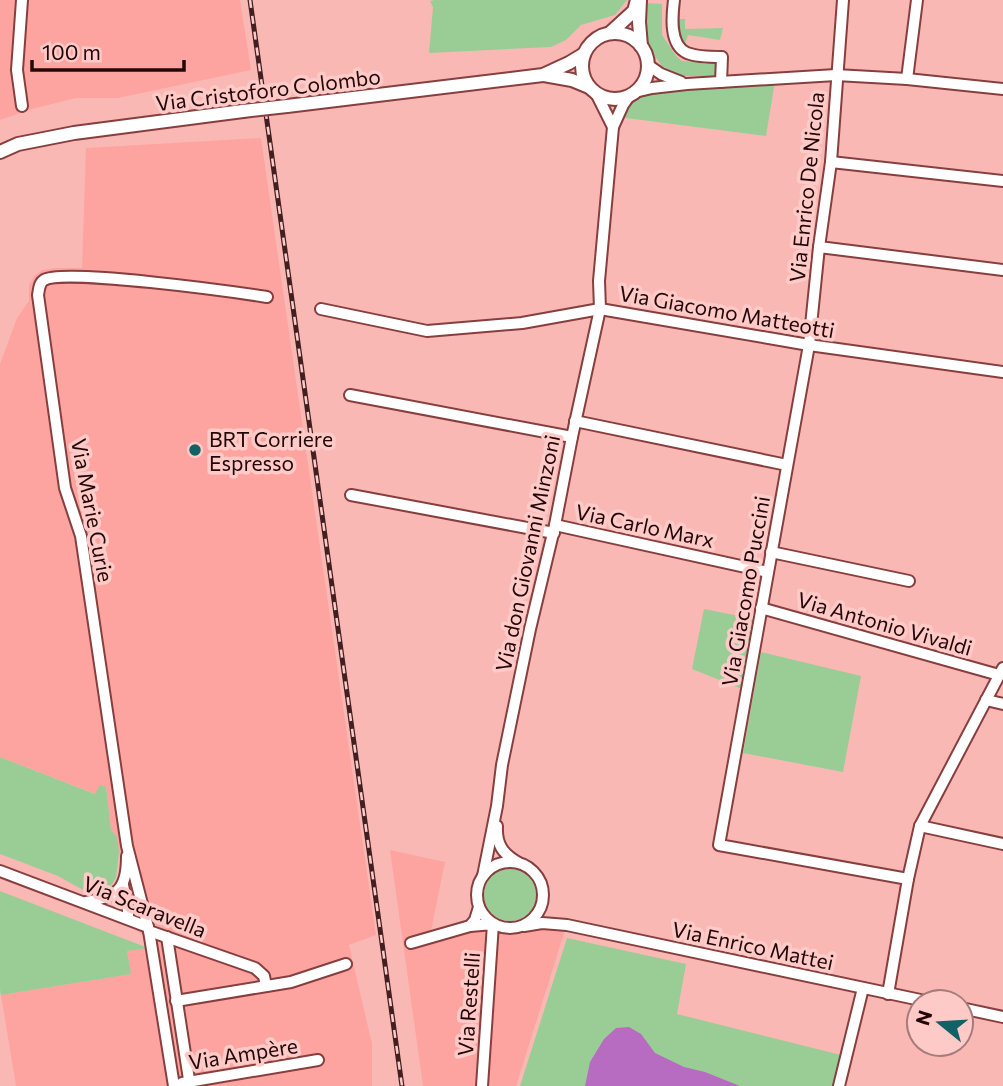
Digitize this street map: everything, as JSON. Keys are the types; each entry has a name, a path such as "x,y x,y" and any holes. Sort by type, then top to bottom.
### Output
{"street":[{"path":"22,0 17,70 22,106"},
{"path":"610,33 634,11 639,0"},
{"path":"639,0 641,46"},
{"path":"674,0 673,32 678,45 685,52 696,55 722,57 721,82"},
{"name":"Via Enrico De Nicola","path":"809,345 831,162 843,0"},
{"path":"907,79 917,0"},
{"path":"610,33 628,35 641,46 648,65 642,85 623,104 613,127 584,79 582,71 583,54 590,44 599,36 610,33"},
{"name":"Via Cristoforo Colombo","path":"543,75 583,54"},
{"path":"648,65 661,74 687,84"},
{"name":"Via Cristoforo Colombo","path":"0,152 18,144 63,135 543,75 572,80 593,91"},
{"path":"593,91 608,99 619,99 652,88 687,84 836,75 1003,89"},
{"name":"Via don Giovanni Minzoni","path":"483,876 530,629 600,309 599,281 613,127"},
{"path":"831,162 1003,181"},
{"path":"820,247 1003,270"},
{"name":"Via Marie Curie","path":"174,1085 149,929 127,846 81,537 65,488 38,295 39,286 44,280 53,278 91,278 267,297"},
{"name":"Via Giacomo Matteotti","path":"321,309 427,331 522,323 600,309 809,345 1003,372"},
{"name":"Via Giacomo Puccini","path":"809,345 719,845 908,879"},
{"path":"350,395 572,437"},
{"path":"575,421 787,464"},
{"name":"Via Carlo Marx","path":"351,495 554,529 768,572"},
{"path":"771,552 909,581"},
{"name":"Via Antonio Vivaldi","path":"761,608 1001,671"},
{"path":"888,993 920,826 1001,671"},
{"path":"986,700 1003,704"},
{"name":"Via don Giovanni Minzoni","path":"497,806 496,834 499,844 509,858 522,864"},
{"path":"920,826 1003,844"},
{"path":"127,846 123,885 128,919"},
{"path":"543,896 536,915 524,926 517,928 504,928 493,924 485,917 477,898 483,876 494,866 512,862 522,864 538,877 548,912 553,918 567,925"},
{"name":"Via Scaravella","path":"0,871 128,919 167,937 255,968 264,976 266,986"},
{"path":"85,903 106,898 123,885"},
{"path":"470,926 479,907"},
{"name":"Via Enrico Mattei","path":"524,926 542,923 567,925 905,997"},
{"path":"411,943 470,926 493,924"},
{"name":"Via Restelli","path":"482,1086 493,924"},
{"path":"167,937 190,1084"},
{"path":"160,999 291,982 346,964"},
{"path":"839,1086 863,988"},
{"path":"975,1011 1003,1017"},
{"name":"Via Ampère","path":"174,1085 318,1060"}],"shaded area":[{"path":"0,0 240,0 251,70 118,98 76,98 0,120"},
{"path":"261,138 376,935 349,945 372,1044 372,1086 16,1086 1,995 130,974 127,951 148,947 144,936 134,929 117,837 111,830 106,787 96,794 0,757 0,364 17,318 29,301 29,285 34,277 42,270 82,268 86,148"},
{"path":"390,850 445,862 429,941 490,928 503,934 540,929 565,930 516,1086 423,1086"},
{"path":"629,1027 641,1034 655,1053 684,1067 740,1086 585,1086 590,1062 604,1039 616,1028"}],"green space":[{"path":"627,0 615,15 581,25 566,40 551,47 429,53 433,7 430,1"},
{"path":"646,3 662,4 662,35 676,56 682,61 715,63 715,76 681,76 662,66 650,49 645,30"},
{"path":"675,19 685,19 685,29 723,28 720,40 688,35 685,44 680,39"},
{"path":"775,81 766,136 623,116 627,103 635,96 655,90"},
{"path":"704,609 755,619 742,689 692,669"},
{"path":"761,652 861,676 843,772 743,753"},
{"path":"0,757 95,794 100,785 106,787 111,830 117,837 119,853 116,878 110,887 104,891 85,891 58,876 0,854"},
{"path":"510,869 529,876 536,895 529,914 510,921 491,914 484,895 491,876"},
{"path":"0,891 148,948 127,951 131,974 1,995"},
{"path":"567,938 686,964 677,1014 841,1055 835,1086 520,1086"}],"railway":[{"path":"250,0 402,1086"}],"place":[{"name":"BRT Corriere Espresso","path":"195,450"}]}
